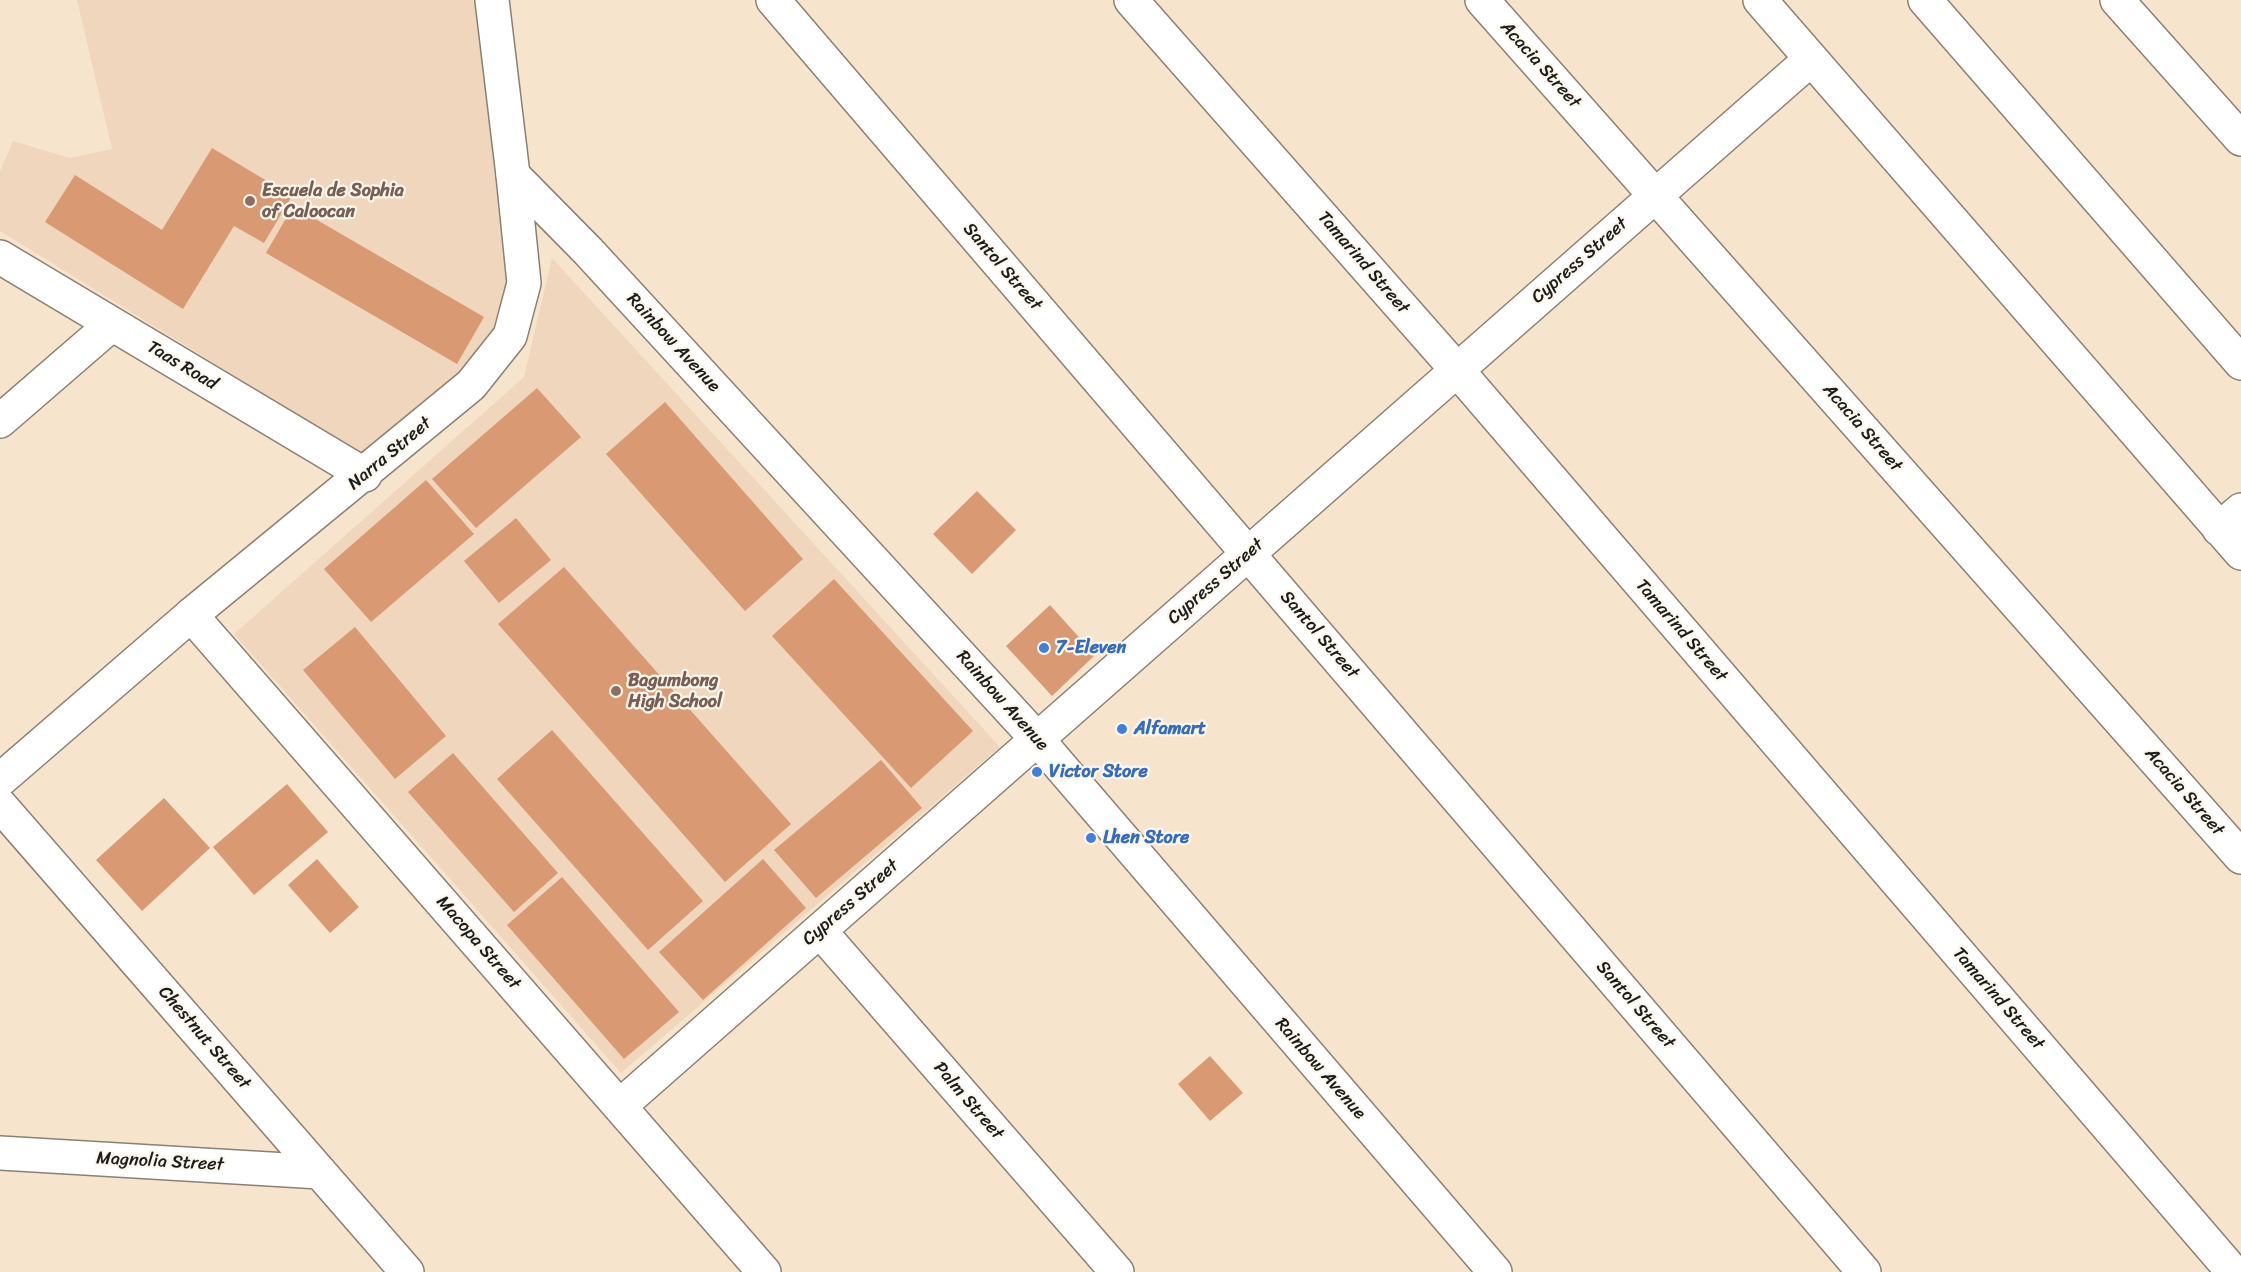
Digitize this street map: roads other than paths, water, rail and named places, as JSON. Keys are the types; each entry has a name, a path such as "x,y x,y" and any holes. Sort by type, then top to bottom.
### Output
{"street":[{"name":"Narra Street","path":"0,780 191,615 365,475 471,385 510,336 524,283 492,0"},
{"name":"Santol Street","path":"773,0 1864,1272"},
{"name":"Tamarind Street","path":"1131,0 1457,370 2229,1263"},
{"name":"Acacia Street","path":"1482,0 2241,857"},
{"path":"1760,0 1811,59 2230,519 2241,553"},
{"path":"1925,0 2241,363"},
{"path":"2117,0 2241,139"},
{"name":"Cypress Street","path":"621,1105 1811,59"},
{"name":"Rainbow Avenue","path":"513,175 596,259 1037,739 1495,1272"},
{"name":"Taas Road","path":"0,257 365,475"},
{"path":"0,421 111,325"},
{"name":"Macopa Street","path":"191,615 621,1105 764,1272"},
{"name":"Chestnut Street","path":"0,805 407,1272"},
{"name":"Palm Street","path":"820,931 1116,1272"},
{"name":"Magnolia Street","path":"0,1153 320,1172"}],"place":[{"name":"Escuela de Sophia of Caloocan","path":"250,201"},
{"name":"7-Eleven","path":"1044,648"},
{"name":"Bagumbong High School","path":"616,691"},
{"name":"Alfamart","path":"1122,729"},
{"name":"Victor Store","path":"1037,772"},
{"name":"Lhen Store","path":"1091,838"}]}
